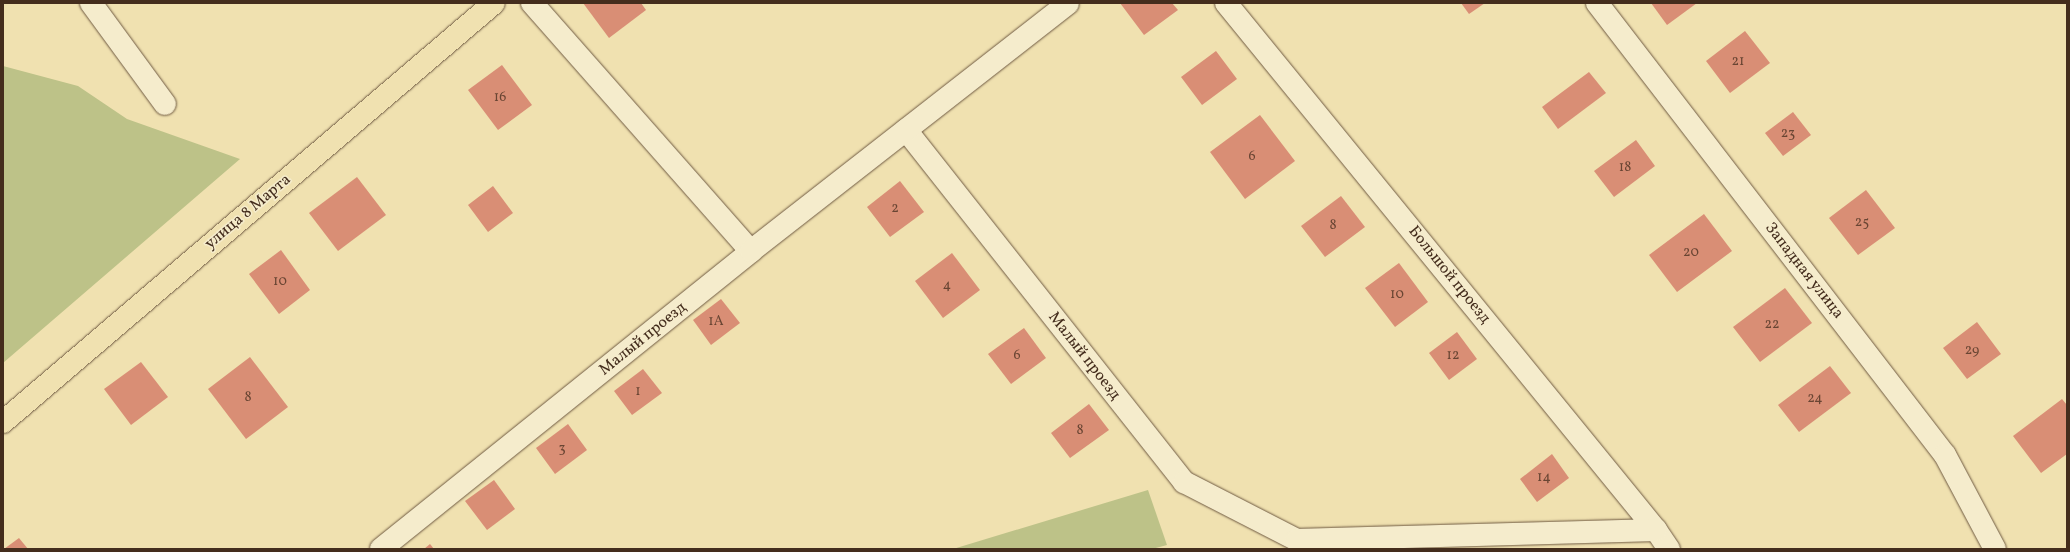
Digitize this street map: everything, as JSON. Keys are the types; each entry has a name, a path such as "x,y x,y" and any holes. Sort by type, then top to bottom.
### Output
{"main road":[{"name":"улица 8 Марта","path":"3,422 494,3"}],"street":[{"path":"91,3 165,104"},
{"path":"532,3 751,251"},
{"name":"Малый проезд","path":"381,549 751,251 1068,3"},
{"name":"Большой проезд","path":"1226,3 1656,530 1669,549"},
{"name":"Западная улица","path":"1598,3 1945,455 1995,549"},
{"name":"Малый проезд","path":"906,130 1184,482 1297,540 1656,530"}],"green space":[{"path":"3,66 78,86 127,119 240,159 3,363"},
{"path":"1148,490 1167,545 1152,549 953,549"}],"building":[{"path":"583,3 641,3 646,10 609,38"},
{"path":"1120,3 1172,3 1178,10 1144,35"},
{"path":"1461,3 1485,3 1469,14"},
{"path":"1651,3 1697,3 1667,25"},
{"path":"1745,31 1770,63 1730,93 1706,61"},
{"path":"1216,51 1237,79 1202,105 1181,77"},
{"path":"502,65 532,105 498,130 468,90"},
{"path":"1589,72 1606,93 1558,129 1542,107"},
{"path":"1793,112 1811,135 1783,156 1765,133"},
{"path":"1260,115 1295,161 1245,199 1210,152"},
{"path":"1636,140 1655,166 1614,197 1594,171"},
{"path":"357,177 386,215 338,251 309,213"},
{"path":"900,181 924,212 890,237 867,207"},
{"path":"493,186 513,213 488,232 468,205"},
{"path":"1866,190 1895,228 1858,255 1829,218"},
{"path":"1341,196 1365,227 1325,257 1301,226"},
{"path":"1704,214 1732,251 1677,292 1649,255"},
{"path":"281,250 310,290 279,314 249,274"},
{"path":"952,253 980,290 943,318 915,281"},
{"path":"1399,263 1428,302 1395,327 1365,288"},
{"path":"1785,288 1812,323 1760,362 1733,327"},
{"path":"721,299 740,323 711,345 693,320"},
{"path":"1977,322 2001,354 1967,379 1943,348"},
{"path":"1024,328 1046,358 1011,384 988,354"},
{"path":"1457,332 1477,359 1449,380 1429,353"},
{"path":"250,357 288,407 246,439 208,389"},
{"path":"141,362 168,397 131,425 104,389"},
{"path":"1830,366 1851,393 1799,432 1778,405"},
{"path":"643,369 662,393 632,415 614,391"},
{"path":"2062,399 2067,405 2067,454 2041,473 2013,436"},
{"path":"1089,404 1109,430 1070,458 1051,433"},
{"path":"568,424 587,450 555,474 536,448"},
{"path":"1552,454 1569,478 1537,502 1520,479"},
{"path":"494,480 515,509 487,530 465,501"},
{"path":"19,538 28,549 4,549"},
{"path":"430,544 434,549 424,549"}]}
